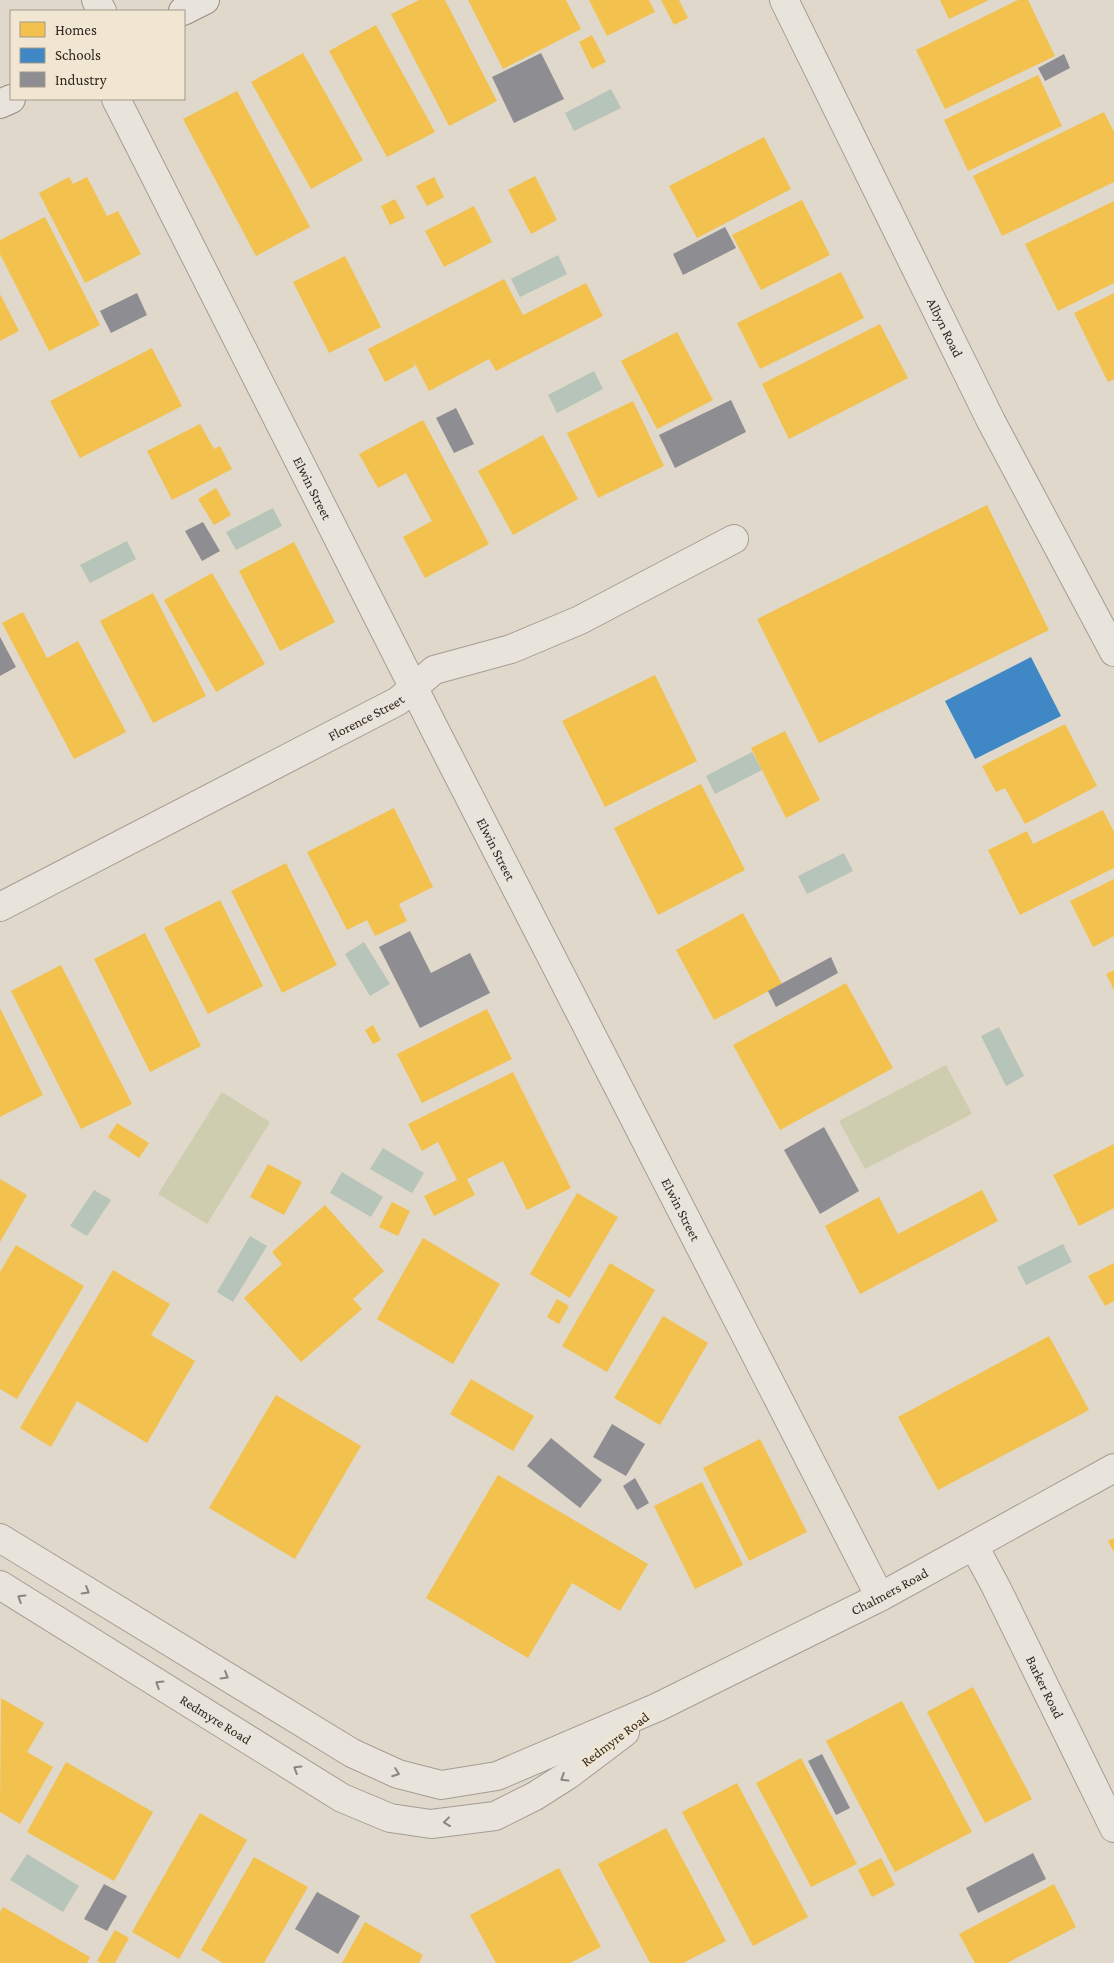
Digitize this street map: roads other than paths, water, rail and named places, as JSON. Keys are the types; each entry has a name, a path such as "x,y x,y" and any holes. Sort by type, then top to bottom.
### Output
{"street":[{"path":"185,10 205,0"},
{"name":"Albyn Road","path":"784,0 991,422 1114,652"},
{"name":"Elwin Street","path":"117,100 414,687 880,1598"},
{"name":"Florence Street","path":"0,907 398,701 434,670 511,648 580,620 734,539"},
{"name":"Chalmers Road","path":"658,1707 880,1598 1114,1468"},
{"name":"Redmyre Road","path":"0,1538 352,1753 398,1774 441,1785 497,1776 658,1707"},
{"name":"Barker Road","path":"974,1546 1114,1828"},
{"name":"Redmyre Road","path":"0,1585 342,1798 390,1818 431,1824 495,1816 535,1796 568,1775 658,1707"}]}
